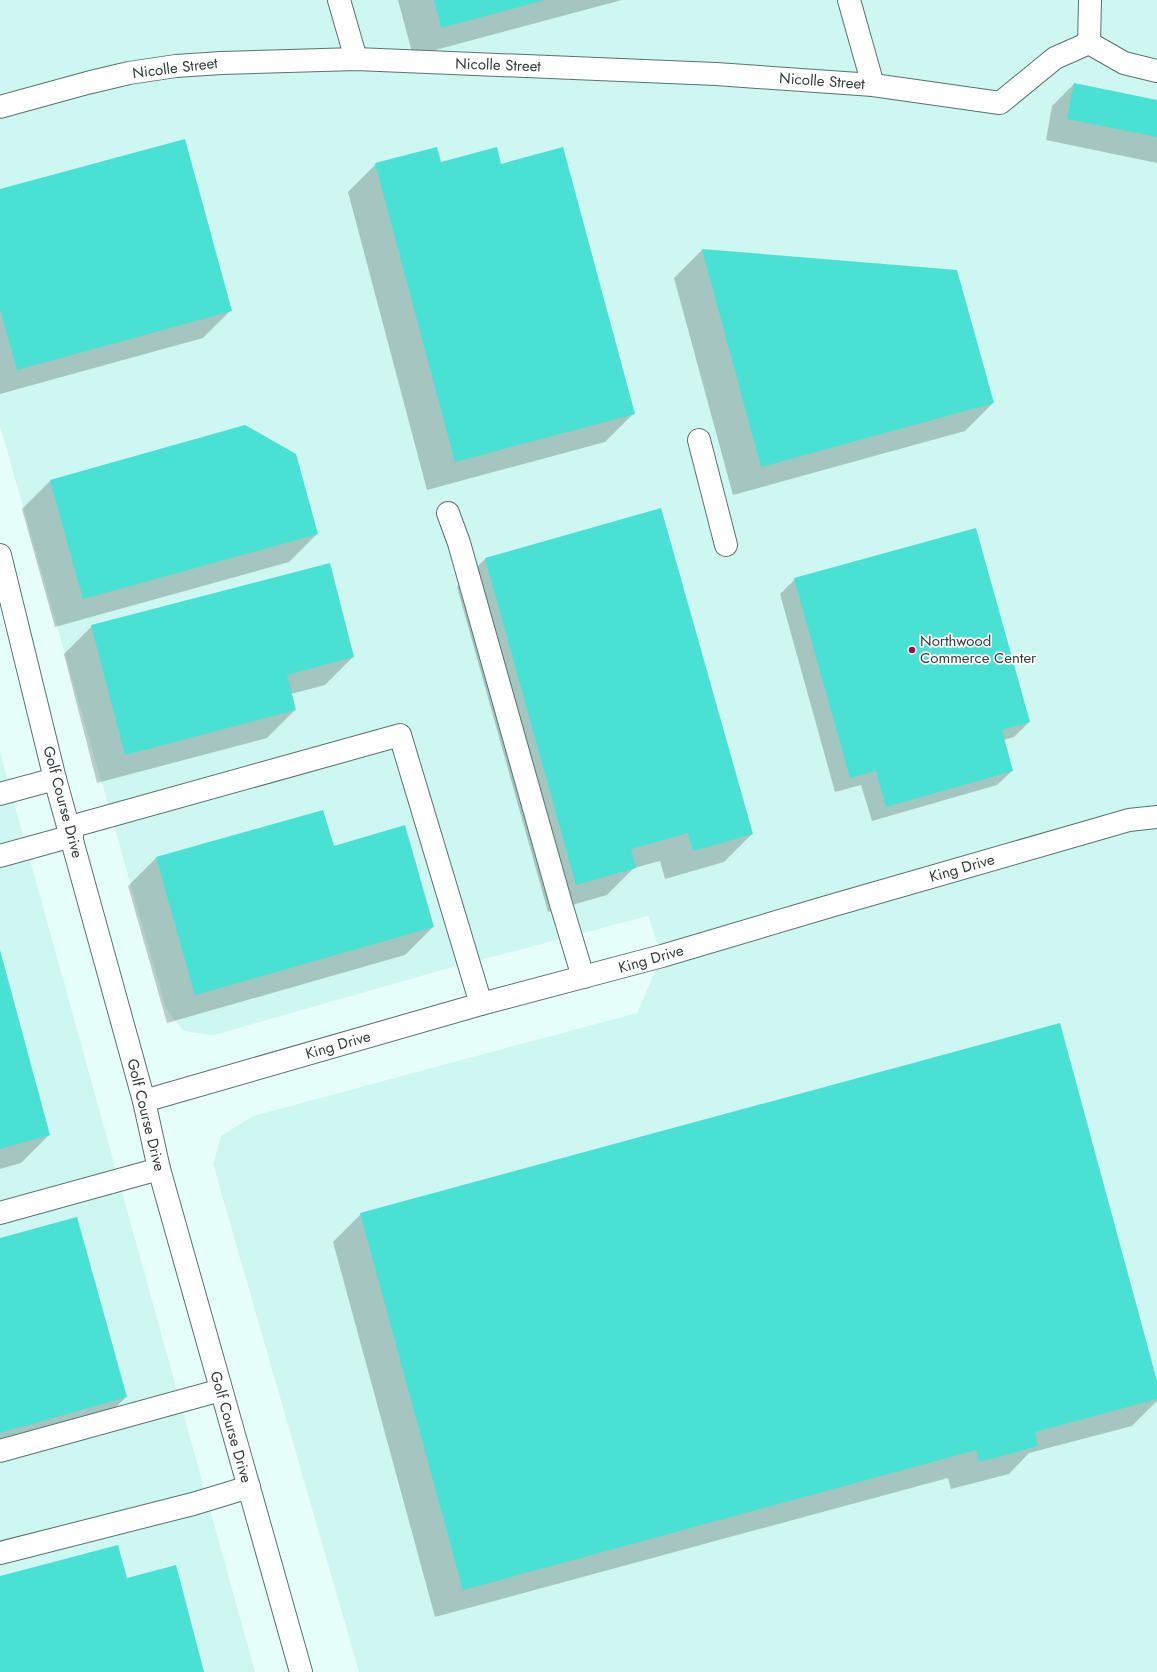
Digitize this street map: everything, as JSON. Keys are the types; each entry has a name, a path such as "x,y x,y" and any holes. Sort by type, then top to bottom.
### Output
{"street":[{"path":"339,0 356,59"},
{"path":"849,0 873,85"},
{"path":"1090,0 1089,43 1124,63 1157,71"},
{"name":"Nicolle Street","path":"0,107 129,73 176,66 221,63 356,59 708,74 873,85 1000,103 1056,58 1089,43"},
{"path":"699,440 726,545"},
{"path":"448,513 459,543 583,977"},
{"name":"Golf Course Drive","path":"0,555 55,779 71,832 144,1101 159,1169 301,1672"},
{"path":"0,856 71,832 400,735 481,1004"},
{"path":"0,794 55,779"},
{"name":"King Drive","path":"144,1101 481,1004 662,956 1092,830 1130,820 1157,817"},
{"path":"0,1213 159,1169"},
{"path":"0,1452 221,1390"},
{"path":"0,1553 193,1504 248,1488"}],"shaded area":[{"path":"0,0 1157,0 1157,1672 359,1672 213,1164 221,1136 253,1116 637,1013 662,956 648,916 442,970 214,1035 183,1031 166,1008 0,426"},
{"path":"0,752 255,1672 0,1672"}],"building":[{"path":"434,0 545,0 441,28"},
{"path":"1074,83 1157,100 1157,137 1067,119"},
{"path":"185,139 232,311 17,370 0,309 0,189"},
{"path":"437,147 441,162 497,147 501,164 563,147 635,414 455,462 375,163"},
{"path":"702,249 957,270 994,403 761,467"},
{"path":"245,425 296,454 318,534 83,599 50,480"},
{"path":"661,508 753,834 693,851 688,833 631,849 636,868 576,885 485,558"},
{"name":"Northwood Commerce Center","path":"976,528 1030,722 1002,730 1013,771 886,807 876,771 850,778 794,578"},
{"path":"330,563 354,657 287,675 296,710 125,755 91,625"},
{"path":"323,810 334,846 405,825 434,927 195,995 156,857"},
{"path":"0,950 50,1135 0,1149"},
{"path":"1060,1023 1157,1381 1157,1399 1035,1432 1038,1446 979,1462 976,1450 463,1590 360,1213"},
{"path":"77,1217 127,1397 0,1433 0,1238"},
{"path":"118,1545 127,1578 176,1565 204,1672 0,1672 0,1576"}],"place":[{"name":"Northwood Commerce Center","path":"912,650"}]}
